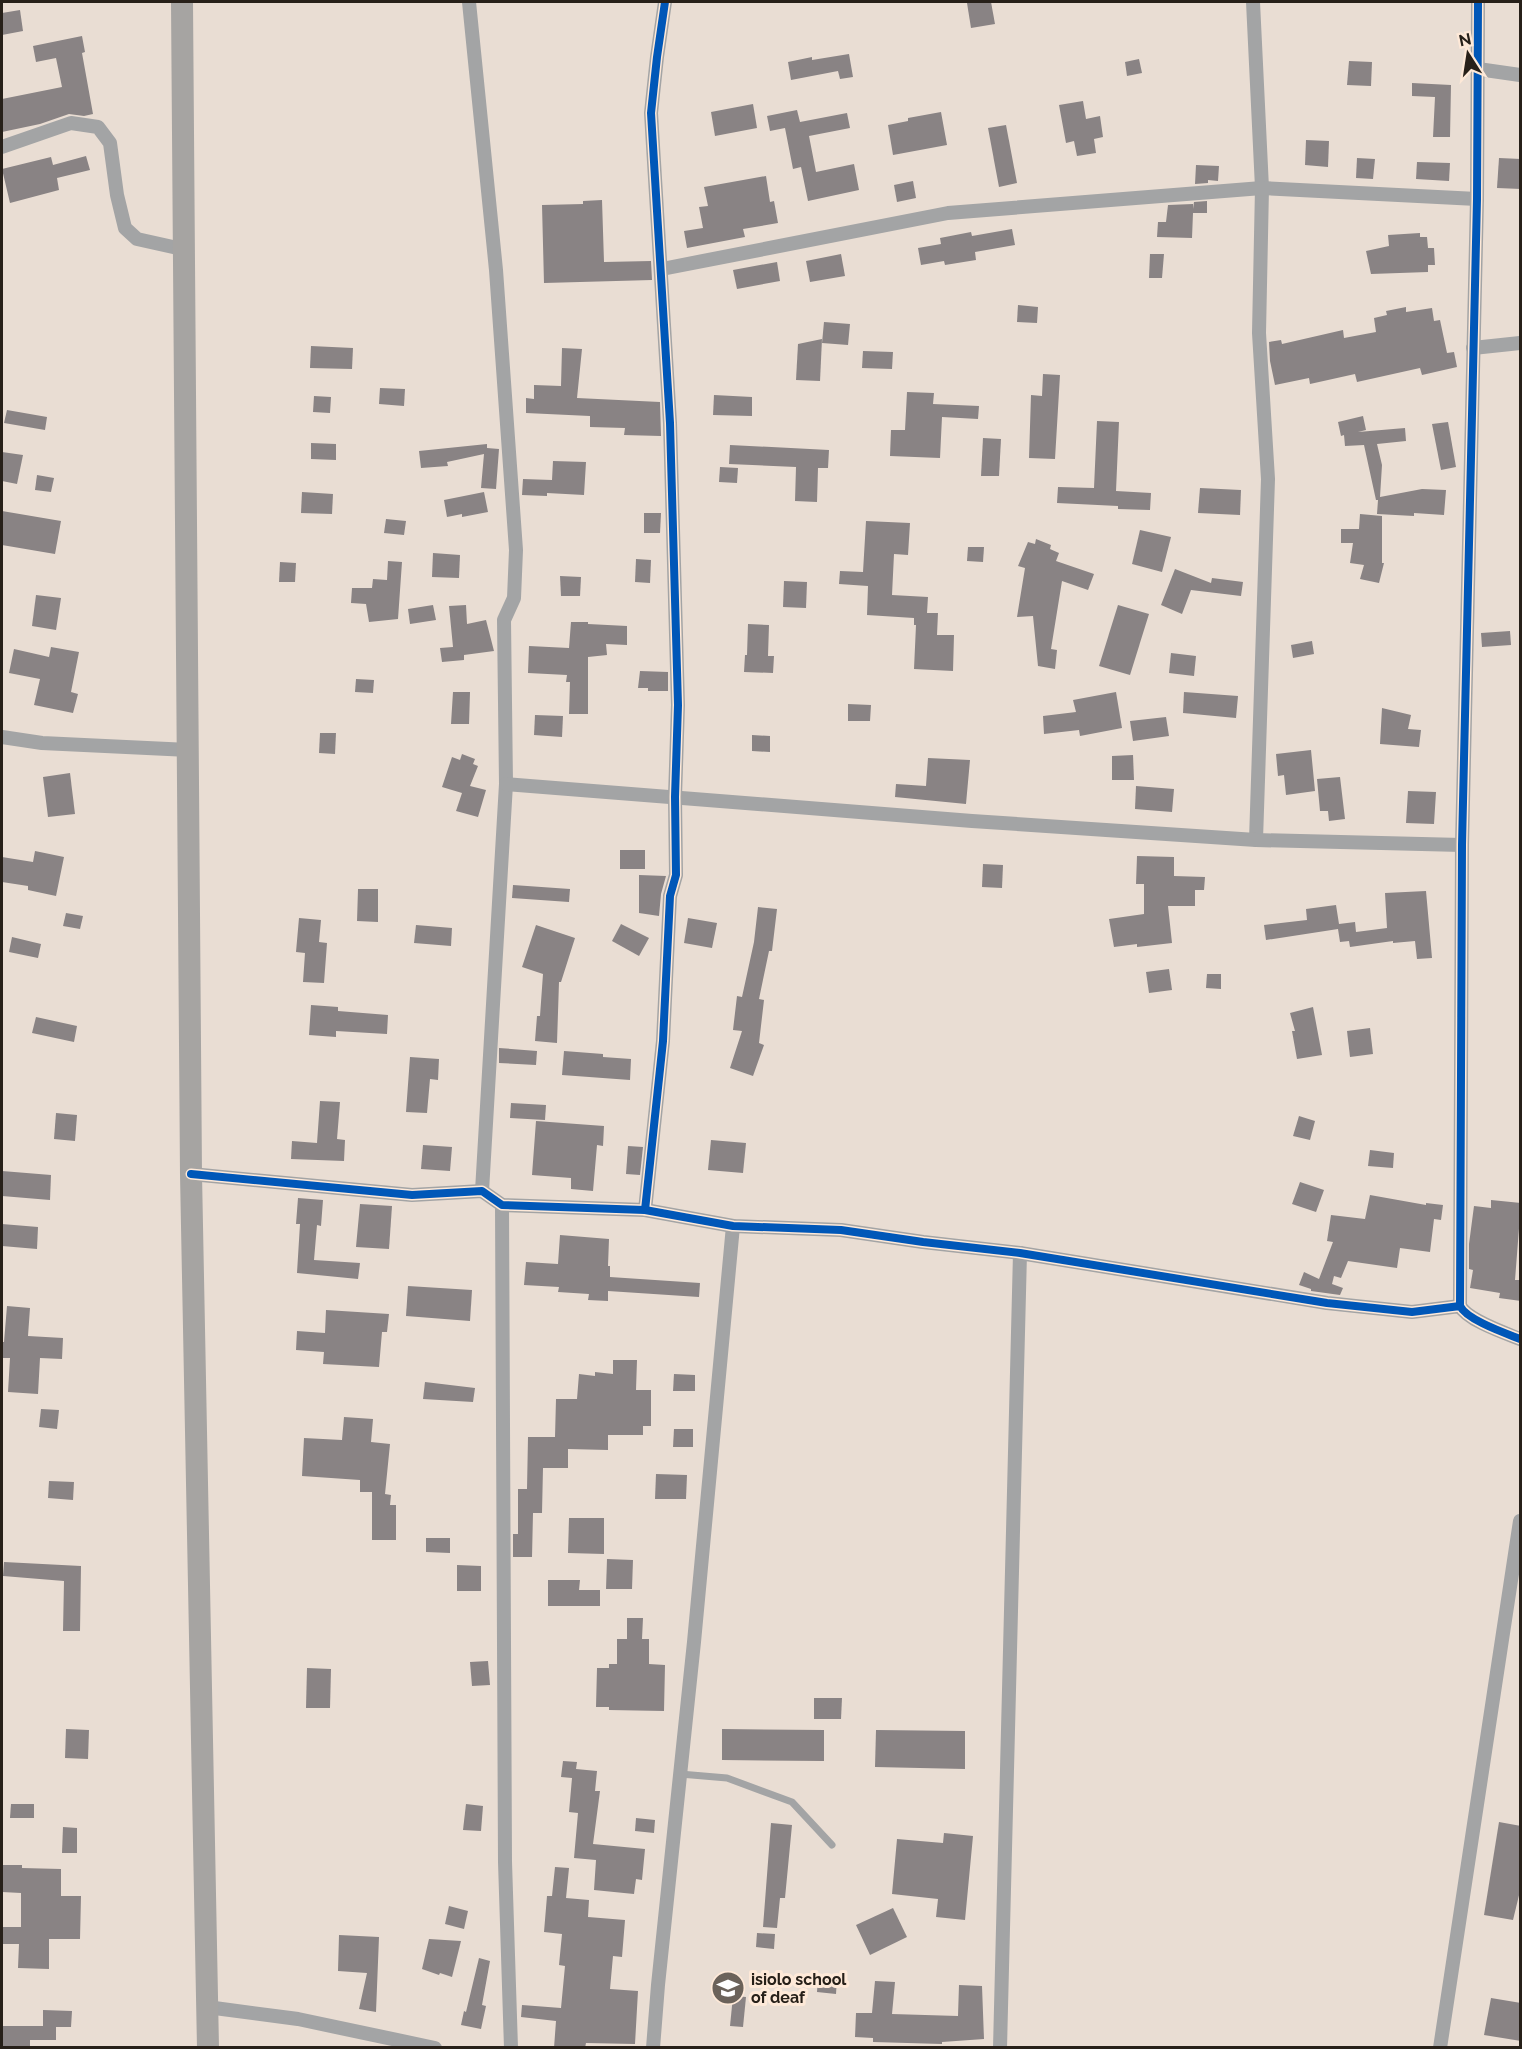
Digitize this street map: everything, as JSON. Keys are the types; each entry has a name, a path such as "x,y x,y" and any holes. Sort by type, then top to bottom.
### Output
{"highway":[{"path":"182,2 191,1174 208,2048"}],"street":[{"path":"469,2 496,270 516,550 514,598 504,620 506,784 482,1191"},
{"path":"645,1210 663,1041 670,896 676,875 675,797 678,705 670,423 651,113 665,2"},
{"path":"1253,2 1262,188 1258,333 1268,479 1256,840"},
{"path":"1478,2 1477,199 1462,845 1460,1306 1463,1312 1494,1329 1521,1339"},
{"path":"1478,69 1521,75"},
{"path":"2,147 71,123 98,127 110,143 117,195 125,228 137,239 183,249"},
{"path":"662,269 948,213 1262,188 1477,199"},
{"path":"1473,348 1521,343"},
{"path":"2,737 42,742 189,750"},
{"path":"506,784 972,821 1256,840 1462,845"},
{"path":"191,1174 412,1195 482,1191 502,1205 645,1210 733,1226 841,1230 1020,1253 1327,1303 1412,1312 1460,1306"},
{"path":"502,1205 505,1851 511,2048"},
{"path":"653,2048 733,1226"},
{"path":"1000,2048 1020,1253"},
{"path":"1440,2048 1521,1521"},
{"path":"207,2007 298,2019 435,2048"}],"lane":[{"path":"680,1774 727,1778 792,1802 832,1845"}],"building":[{"path":"991,2 995,24 971,28 967,3"},
{"path":"20,10 23,31 2,35 2,13"},
{"path":"82,36 85,52 82,53 93,114 84,116 69,114 40,124 2,132 2,99 62,87 56,58 36,62 33,46"},
{"path":"849,54 853,77 840,79 838,71 791,80 788,62 812,57 812,60"},
{"path":"1139,59 1142,73 1127,76 1125,62"},
{"path":"1349,61 1372,62 1371,86 1347,85"},
{"path":"1412,83 1451,85 1450,137 1433,137 1435,97 1412,96"},
{"path":"1083,101 1086,119 1100,116 1103,137 1094,139 1096,153 1077,156 1074,141 1066,143 1059,105"},
{"path":"753,104 757,128 715,136 711,112"},
{"path":"797,110 800,122 847,113 850,128 809,136 816,172 854,164 859,190 808,201 801,167 793,169 785,128 770,131 767,116"},
{"path":"941,112 947,145 893,155 888,125 908,121 908,118"},
{"path":"1006,125 1017,183 999,187 988,128"},
{"path":"1306,140 1329,141 1328,167 1305,165"},
{"path":"86,156 90,170 57,178 59,190 10,203 2,169 51,157 53,165"},
{"path":"1357,158 1375,159 1373,179 1356,178"},
{"path":"1499,158 1521,159 1521,189 1497,188"},
{"path":"1417,162 1450,163 1449,181 1416,179"},
{"path":"1196,165 1219,166 1218,181 1208,180 1208,183 1195,184"},
{"path":"766,176 770,202 774,201 778,223 743,229 745,237 687,248 684,231 703,228 699,207 708,206 704,187"},
{"path":"913,181 916,198 897,202 894,185"},
{"path":"602,200 604,262 651,261 652,280 544,283 542,205 583,204 583,201"},
{"path":"1207,201 1207,213 1193,213 1192,238 1157,237 1158,222 1166,222 1168,205 1193,204 1193,209 1194,202"},
{"path":"1012,229 1015,245 975,252 976,260 945,265 944,261 921,265 918,248 941,244 940,238 971,232 972,236"},
{"path":"1420,233 1420,237 1427,237 1428,248 1434,248 1435,265 1428,265 1428,272 1371,274 1366,251 1389,246 1388,235"},
{"path":"841,254 845,276 810,282 806,261"},
{"path":"1150,254 1164,254 1162,278 1149,278"},
{"path":"777,262 780,281 737,289 733,270"},
{"path":"1018,305 1038,307 1037,323 1017,322"},
{"path":"1406,307 1406,312 1432,308 1434,321 1440,320 1447,353 1454,352 1457,367 1422,375 1420,368 1357,382 1355,374 1310,384 1309,378 1275,385 1269,342 1281,340 1282,344 1343,330 1344,338 1376,332 1374,318 1387,315 1386,311"},
{"path":"824,322 850,324 848,345 822,343"},
{"path":"822,339 820,381 796,380 798,344"},
{"path":"311,346 353,348 352,369 310,368"},
{"path":"562,348 582,349 577,398 660,402 661,436 624,435 625,428 590,427 590,416 526,413 526,398 534,399 534,385 561,386"},
{"path":"863,351 893,352 892,369 862,368"},
{"path":"1043,374 1060,375 1055,459 1029,458 1031,395 1042,396"},
{"path":"380,388 405,389 404,406 379,404"},
{"path":"907,392 934,393 933,404 979,406 978,419 942,417 940,458 890,456 891,430 905,430"},
{"path":"714,395 752,397 752,416 713,415"},
{"path":"314,396 331,397 330,413 313,412"},
{"path":"7,410 47,417 45,430 4,423"},
{"path":"1363,416 1366,430 1358,432 1405,428 1406,441 1377,444 1382,465 1380,497 1422,489 1446,490 1444,515 1377,514 1378,500 1376,500 1364,445 1345,446 1344,435 1341,436 1338,422"},
{"path":"1097,421 1119,422 1116,491 1151,493 1150,510 1057,503 1058,487 1094,488"},
{"path":"1448,422 1456,467 1441,470 1432,424"},
{"path":"983,438 1001,439 999,476 981,476"},
{"path":"311,443 336,444 336,460 311,459"},
{"path":"487,444 487,448 499,449 496,489 481,488 484,454 447,462 448,466 421,468 419,451"},
{"path":"730,445 829,450 828,468 818,468 817,502 795,501 796,467 729,464"},
{"path":"2,452 23,455 17,484 2,481"},
{"path":"553,461 586,462 584,495 547,493 547,496 522,495 523,479 552,480"},
{"path":"720,467 738,468 737,483 719,482"},
{"path":"37,475 54,478 51,492 35,490"},
{"path":"1200,488 1241,490 1240,515 1198,513"},
{"path":"302,492 333,494 332,514 301,513"},
{"path":"484,492 488,512 462,517 462,514 447,517 444,500"},
{"path":"2,511 61,521 55,554 2,545"},
{"path":"644,513 661,513 660,533 644,533"},
{"path":"1360,514 1382,516 1382,563 1384,563 1379,583 1360,579 1364,565 1350,563 1353,543 1341,543 1341,529 1359,529"},
{"path":"386,519 406,521 404,535 384,533"},
{"path":"866,521 910,523 908,555 894,554 892,595 928,597 927,613 938,613 937,635 954,635 953,671 914,669 916,625 914,625 914,618 867,615 868,586 839,584 840,571 863,572"},
{"path":"1140,530 1171,537 1162,572 1132,564"},
{"path":"1036,539 1051,545 1050,549 1059,553 1056,561 1094,574 1088,590 1062,581 1051,649 1057,650 1055,669 1038,666 1033,616 1017,617 1025,568 1018,566 1028,542 1035,544"},
{"path":"968,547 984,547 983,562 967,561"},
{"path":"433,553 460,555 459,578 432,577"},
{"path":"636,559 651,560 650,583 635,582"},
{"path":"388,561 402,562 398,619 369,622 366,604 351,603 352,588 372,588 373,579 387,580"},
{"path":"280,562 296,563 295,582 279,582"},
{"path":"1175,569 1211,583 1212,578 1243,582 1241,596 1191,590 1182,614 1161,605"},
{"path":"560,576 581,577 580,596 561,596"},
{"path":"784,581 807,582 806,608 783,607"},
{"path":"36,595 61,598 56,630 32,626"},
{"path":"433,605 436,620 410,624 408,609"},
{"path":"466,605 467,624 486,620 494,651 464,655 464,660 442,662 440,648 453,647 449,606"},
{"path":"1118,605 1149,614 1130,675 1099,666"},
{"path":"571,622 627,626 627,645 606,644 607,655 588,657 588,714 569,714 570,682 566,682 567,675 528,673 529,646 569,648"},
{"path":"748,624 769,625 768,656 774,656 773,673 744,672"},
{"path":"1510,631 1511,645 1482,647 1481,633"},
{"path":"1312,641 1314,654 1293,658 1291,645"},
{"path":"51,647 79,652 71,692 78,694 73,713 34,705 40,679 9,673 14,649 49,657"},
{"path":"1171,653 1196,656 1194,676 1169,673"},
{"path":"640,671 668,672 668,691 648,691 648,688 638,688"},
{"path":"356,679 374,680 373,693 355,692"},
{"path":"453,692 470,692 469,724 451,724"},
{"path":"1116,692 1122,728 1080,736 1079,730 1044,734 1043,716 1076,712 1073,700"},
{"path":"1184,692 1238,696 1236,718 1183,713"},
{"path":"848,704 871,705 870,721 848,721"},
{"path":"1382,708 1411,715 1408,729 1421,730 1419,747 1380,744"},
{"path":"535,715 563,716 562,737 534,735"},
{"path":"1166,717 1169,736 1133,741 1130,721"},
{"path":"320,733 336,733 335,754 319,753"},
{"path":"752,735 770,736 770,752 752,751"},
{"path":"1311,750 1315,791 1286,795 1284,775 1278,776 1276,754"},
{"path":"462,754 475,759 473,764 478,766 470,786 486,790 478,817 456,811 462,793 442,787 452,757 460,760"},
{"path":"1133,755 1134,780 1112,780 1112,756"},
{"path":"928,758 970,760 966,804 895,797 896,784 926,786"},
{"path":"70,773 75,814 48,817 43,777"},
{"path":"1340,777 1345,819 1329,821 1328,811 1320,811 1317,779"},
{"path":"1136,786 1174,789 1172,812 1135,809"},
{"path":"1408,791 1436,792 1434,824 1406,823"},
{"path":"620,850 645,850 645,869 620,869"},
{"path":"35,851 64,857 56,896 28,890 28,886 2,882 2,857 33,862"},
{"path":"1137,856 1174,857 1174,876 1205,877 1204,890 1195,890 1195,906 1168,906 1172,943 1114,947 1109,919 1144,914 1144,884 1136,884"},
{"path":"983,864 1003,865 1002,888 982,887"},
{"path":"639,875 666,876 661,894 659,916 639,913"},
{"path":"513,885 570,889 569,902 512,898"},
{"path":"358,889 378,889 378,922 357,921"},
{"path":"1426,891 1432,958 1417,959 1415,941 1393,943 1393,941 1350,947 1349,941 1340,942 1338,929 1266,940 1264,925 1307,920 1306,909 1336,905 1339,924 1355,922 1356,932 1387,928 1385,893"},
{"path":"758,907 777,909 772,951 769,951 759,999 764,1000 759,1043 764,1045 753,1076 730,1068 742,1031 733,1030 737,996 742,997 754,942"},
{"path":"66,913 83,916 80,929 63,926"},
{"path":"299,918 321,920 319,942 327,943 324,983 303,982 305,953 296,952"},
{"path":"688,918 717,923 712,948 684,943"},
{"path":"621,924 649,938 639,956 612,941"},
{"path":"416,925 452,928 451,946 414,943"},
{"path":"536,925 575,938 561,982 559,982 557,1043 535,1041 537,1016 540,1016 543,974 522,967"},
{"path":"12,937 41,944 38,958 9,952"},
{"path":"1169,969 1172,990 1149,993 1146,972"},
{"path":"1207,974 1221,974 1221,989 1206,988"},
{"path":"311,1005 338,1007 338,1011 388,1015 387,1034 336,1031 336,1037 309,1035"},
{"path":"1313,1007 1322,1055 1297,1059 1292,1031 1295,1031 1290,1013"},
{"path":"36,1017 77,1026 74,1042 32,1033"},
{"path":"1370,1028 1373,1054 1350,1057 1347,1031"},
{"path":"499,1048 537,1051 536,1065 499,1063"},
{"path":"564,1051 631,1059 630,1080 562,1075"},
{"path":"410,1057 439,1059 438,1080 430,1079 427,1113 406,1112"},
{"path":"320,1101 340,1102 337,1139 345,1140 344,1161 291,1159 292,1141 317,1143"},
{"path":"511,1103 546,1105 545,1120 510,1118"},
{"path":"56,1113 77,1115 75,1141 54,1139"},
{"path":"1299,1116 1315,1121 1310,1140 1293,1136"},
{"path":"536,1121 604,1126 603,1146 597,1145 593,1191 571,1189 571,1178 532,1175"},
{"path":"711,1140 746,1143 743,1173 708,1170"},
{"path":"423,1145 452,1147 450,1171 421,1169"},
{"path":"628,1146 643,1147 640,1175 626,1174"},
{"path":"1370,1150 1394,1153 1393,1168 1368,1166"},
{"path":"2,1171 51,1175 50,1200 2,1196"},
{"path":"1300,1182 1324,1190 1316,1212 1292,1204"},
{"path":"1370,1195 1426,1205 1426,1203 1443,1205 1441,1220 1434,1219 1430,1252 1400,1248 1397,1268 1348,1261 1341,1278 1334,1276 1332,1284 1343,1288 1340,1295 1311,1291 1299,1285 1304,1272 1319,1279 1333,1242 1327,1241 1331,1215 1365,1219"},
{"path":"298,1198 323,1200 321,1226 317,1225 314,1260 360,1263 358,1279 297,1273 300,1224 296,1224"},
{"path":"1491,1200 1521,1203 1515,1280 1521,1280 1521,1301 1499,1298 1500,1293 1470,1288 1473,1270 1469,1269 1469,1244 1474,1206 1491,1208"},
{"path":"360,1204 392,1206 389,1249 356,1247"},
{"path":"2,1224 38,1227 37,1249 2,1246"},
{"path":"560,1235 609,1239 610,1277 700,1283 699,1297 608,1291 608,1301 588,1300 589,1294 558,1292 559,1287 524,1285 526,1262 558,1264"},
{"path":"408,1286 472,1290 470,1321 406,1316"},
{"path":"7,1306 30,1308 28,1336 63,1338 62,1359 40,1358 38,1394 8,1392 10,1358 2,1358"},
{"path":"326,1310 389,1314 387,1332 382,1332 379,1367 323,1364 324,1352 296,1350 297,1331 325,1333"},
{"path":"613,1360 637,1360 636,1390 651,1390 651,1426 643,1426 643,1435 608,1435 608,1450 568,1449 568,1468 543,1468 542,1513 533,1513 532,1557 513,1557 513,1534 518,1534 518,1489 527,1489 528,1437 555,1437 556,1399 577,1399 579,1374 595,1376 595,1372 613,1374"},
{"path":"674,1374 695,1375 695,1391 673,1391"},
{"path":"425,1382 475,1388 473,1402 423,1399"},
{"path":"41,1409 59,1410 57,1429 39,1427"},
{"path":"344,1417 373,1419 371,1442 390,1444 385,1494 391,1495 390,1505 396,1505 396,1540 372,1540 372,1492 360,1492 360,1480 302,1476 304,1438 342,1440"},
{"path":"674,1429 693,1429 693,1447 673,1447"},
{"path":"656,1474 687,1475 686,1499 655,1499"},
{"path":"49,1481 74,1482 73,1500 48,1498"},
{"path":"569,1518 604,1518 604,1554 568,1553"},
{"path":"426,1538 450,1538 450,1553 426,1552"},
{"path":"607,1559 633,1560 632,1589 606,1589"},
{"path":"4,1562 81,1566 80,1631 63,1631 64,1581 3,1576"},
{"path":"457,1565 481,1566 481,1591 457,1591"},
{"path":"548,1580 580,1580 579,1590 600,1590 600,1606 548,1606"},
{"path":"627,1618 643,1618 642,1639 649,1639 649,1664 665,1665 664,1711 609,1710 609,1707 596,1707 597,1668 609,1668 609,1664 617,1664 617,1639 627,1639"},
{"path":"488,1661 490,1685 472,1686 470,1662"},
{"path":"307,1668 331,1669 330,1708 306,1708"},
{"path":"814,1698 842,1698 841,1719 814,1719"},
{"path":"66,1729 89,1730 88,1759 65,1758"},
{"path":"722,1729 824,1730 824,1761 722,1760"},
{"path":"876,1730 965,1731 965,1769 875,1767"},
{"path":"563,1761 577,1762 576,1769 597,1771 595,1791 600,1791 593,1844 645,1849 642,1880 636,1879 634,1894 594,1890 596,1860 574,1858 578,1813 569,1812 572,1778 561,1777"},
{"path":"11,1804 34,1804 34,1818 10,1818"},
{"path":"466,1804 483,1806 481,1831 463,1830"},
{"path":"636,1818 655,1820 654,1833 635,1831"},
{"path":"1499,1822 1521,1826 1521,1887 1513,1920 1484,1915"},
{"path":"771,1823 792,1825 785,1898 780,1898 777,1928 763,1927"},
{"path":"63,1827 77,1828 77,1853 62,1853"},
{"path":"944,1833 973,1836 965,1920 936,1917 938,1899 892,1894 897,1839 943,1843"},
{"path":"2,1865 61,1869 61,1896 81,1896 80,1939 49,1939 49,1969 18,1968 19,1944 2,1944 2,1927 21,1927 21,1893 2,1892"},
{"path":"555,1867 569,1868 566,1898 589,1900 588,1917 625,1920 622,1957 613,1956 610,1989 638,1991 635,2044 586,2043 585,2048 554,2048 556,2021 521,2017 522,2005 561,2008 565,1966 559,1965 562,1934 544,1932 547,1896 552,1896"},
{"path":"449,1906 468,1911 464,1929 445,1924"},
{"path":"893,1908 907,1937 870,1955 856,1925"},
{"path":"757,1933 775,1934 774,1949 756,1947"},
{"path":"339,1935 379,1937 376,2012 359,2009 367,1973 338,1971"},
{"path":"429,1939 461,1941 452,1977 422,1969"},
{"path":"479,1958 490,1961 482,2005 486,2006 481,2029 461,2025"},
{"path":"818,1978 837,1979 836,1994 817,1992"},
{"path":"875,1981 895,1982 892,2014 958,2016 959,1985 982,1986 984,2039 942,2042 942,2044 873,2042 873,2038 855,2037 856,2013 872,2013"},
{"path":"733,1996 746,1997 743,2027 730,2026"},
{"path":"1491,1998 1521,2003 1521,2041 1484,2035"},
{"path":"43,2010 72,2011 71,2027 56,2027 56,2040 30,2040 30,2048 2,2048 2,2026 43,2026"}],"cycle path":[{"path":"645,1210 663,1041 670,896 676,875 675,797 678,705 670,423 651,113 665,2"},
{"path":"1460,1306 1462,845 1477,199 1478,2"},
{"path":"191,1174 412,1195 482,1191 502,1205 645,1210 733,1226 841,1230 1020,1253 1327,1303 1412,1312 1460,1306 1478,1321 1520,1339"}],"place":[{"name":"isiolo school of deaf","path":"728,1988"}]}
